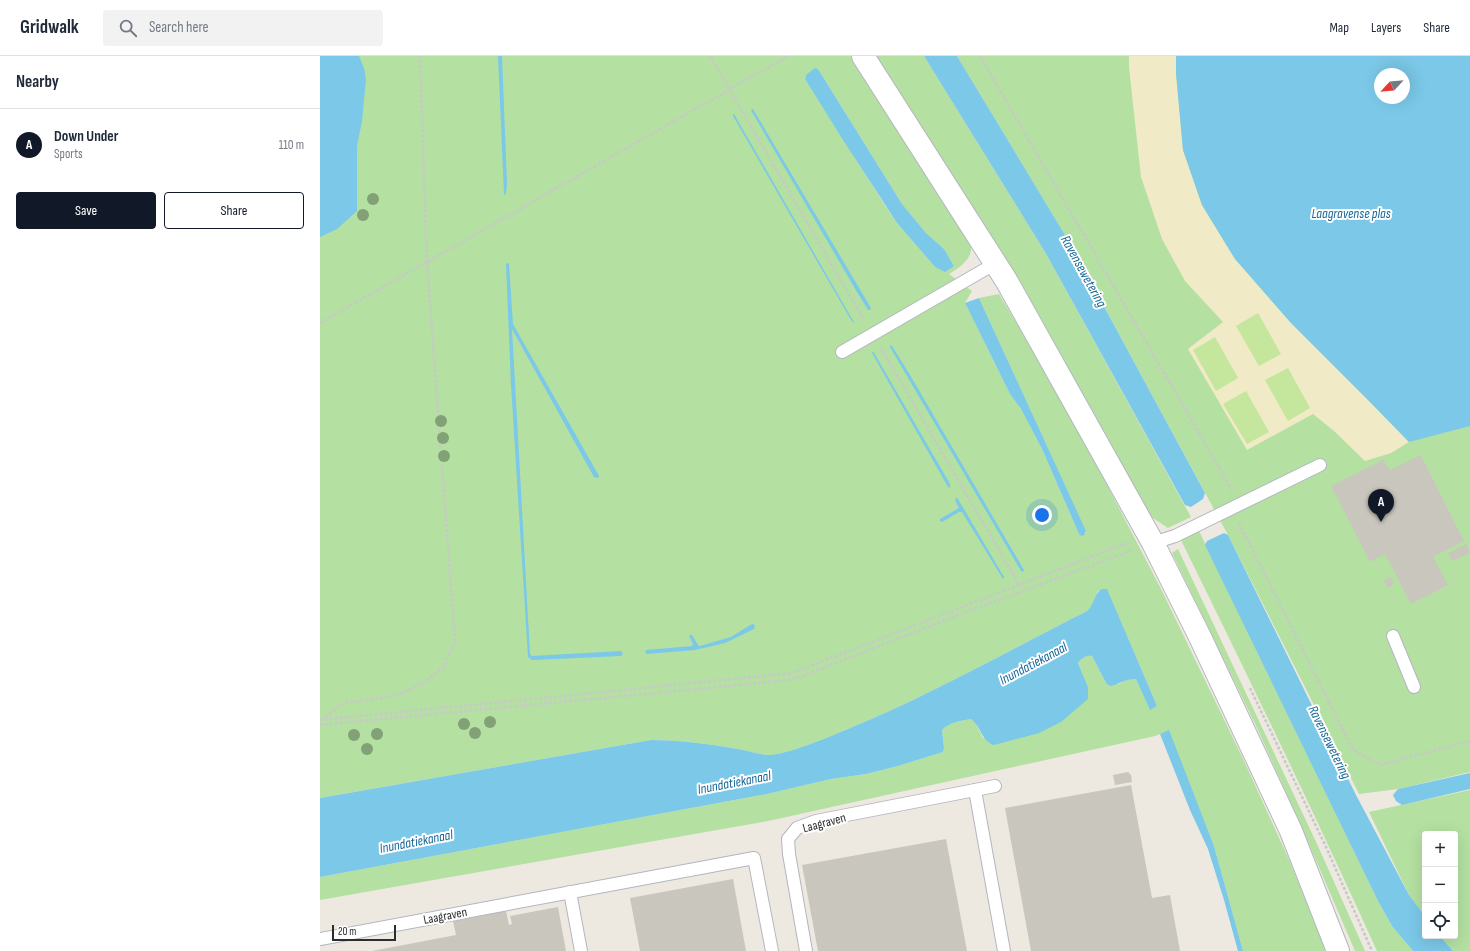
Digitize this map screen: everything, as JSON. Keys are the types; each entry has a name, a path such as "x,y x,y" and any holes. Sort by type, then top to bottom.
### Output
{"street":[{"path":"863,56 996,263 1150,539 1200,637 1291,831 1338,951"}],"lane":[{"path":"842,352 996,263"},
{"path":"1150,539 1175,536 1320,465"},
{"path":"1393,636 1414,687"},
{"name":"Laagraven","path":"806,951 789,854 788,839 798,828 816,821 995,786"},
{"path":"975,790 1004,951"},
{"name":"Laagraven","path":"320,939 754,858 772,951"},
{"path":"570,892 581,951"}],"path":[{"path":"320,723 344,703 395,696 424,683 444,667 455,641 427,262 420,56"},
{"path":"320,323 788,56"},
{"path":"980,56 1233,507 1353,750 1380,764 1470,741"},
{"path":"320,723 792,680 1150,539"},
{"path":"320,723 792,673 1013,588 1150,539"}],"green space":[{"path":"320,56 851,56 878,96 971,245 968,259 949,274 972,291 965,303 1010,394 1021,409 1042,449 1079,534 1085,534 1086,532 979,298 999,294 1068,410 1161,589 1245,763 1290,862 1326,951 1243,951 1214,846 1168,731 1155,736 768,821 320,900 320,877 767,794 831,779 866,774 943,752 942,730 945,727 959,721 971,719 975,722 983,738 1088,699 1088,687 1078,663 1088,656 1092,656 1106,683 1119,684 1129,678 1136,679 1150,709 1157,706 1107,590 1098,591 1092,606 1087,611 969,672 879,716 790,751 768,755 705,744 651,740 320,798","holes":["818,69 902,204 926,233 944,249 954,266 942,269 935,267 897,223 805,77"]},
{"path":"873,56 924,56 1045,252 1191,517 1168,528 1150,516"},
{"path":"957,56 1470,56 1470,772 1398,789 1359,794 1228,535 1068,240"},
{"path":"1258,313 1281,354 1259,366 1236,326"},
{"path":"1215,337 1238,378 1216,391 1193,350"},
{"path":"1288,368 1310,408 1288,421 1265,380"},
{"path":"1246,391 1269,432 1247,444 1223,404"},
{"path":"1199,531 1378,901 1392,926 1413,951 1377,951 1280,744 1181,540"},
{"path":"1178,549 1317,844 1365,951 1355,951 1257,728 1172,553"},
{"path":"1470,790 1470,951 1453,951 1443,939 1458,939 1458,831 1422,831 1422,912 1409,895 1369,812"}],"sand":[{"path":"1129,56 1176,56 1176,73 1183,150 1202,205 1235,259 1291,323 1409,442 1391,453 1365,461 1334,431 1313,414 1247,450 1188,349 1223,322 1185,281 1162,239 1141,177"}],"water":[{"path":"320,56 359,56 364,68 366,79 362,121 357,146 357,211 337,229 320,237"},
{"path":"498,56 502,56 507,184 505,195 504,194"},
{"name":"Ravensewetering","path":"924,56 957,56 1068,240 1205,493 1203,499 1191,507 1185,505 1045,252"},
{"name":"Laagravense plas","path":"1176,56 1470,56 1470,426 1409,442 1291,323 1235,259 1202,205 1183,150 1176,73"},
{"path":"815,68 818,69 902,204 926,233 944,249 954,266 945,272 935,267 897,223 805,79 806,75"},
{"path":"753,109 871,308 870,310 868,310 857,292 752,112 751,110"},
{"path":"734,114 855,324 851,320"},
{"path":"507,263 509,264 513,324 599,476 598,478 594,477 512,329 530,654 532,656 621,651 623,654 621,656 532,660 528,657 511,385"},
{"path":"979,298 1086,531 1082,536 1079,534 1042,449 1021,409 1010,394 965,303"},
{"path":"890,345 910,375 1024,570 1023,572 1021,571"},
{"path":"873,351 950,484 950,488 948,487 872,353"},
{"path":"956,498 1004,577 1003,579 962,512 959,512 942,522 940,521 940,519 959,508 955,500"},
{"path":"1224,533 1228,535 1356,795 1409,895 1422,912 1422,939 1443,939 1453,951 1413,951 1392,926 1378,901 1205,545 1207,541"},
{"name":"Inundatiekanaal","path":"1102,589 1107,589 1157,706 1150,710 1136,679 1130,679 1110,686 1106,683 1092,656 1088,656 1078,663 1088,687 1088,699 1061,722 1039,733 994,745 986,740 977,725 971,719 963,720 945,727 942,730 943,752 866,774 831,779 767,794 320,877 320,798 651,740 705,744 768,755 790,751 839,733 909,702 1087,611 1092,605 1097,593"},
{"path":"752,624 755,625 754,629 725,643 695,650 647,654 645,652 646,650 692,646 693,644 689,636 690,635 692,635 700,646 731,637"},
{"path":"1169,730 1214,846 1243,951 1238,951 1208,849 1190,810 1160,734"},
{"path":"1470,773 1470,789 1402,805 1396,801 1393,795 1398,789"}],"building":[{"path":"1421,455 1464,541 1433,557 1448,585 1411,604 1385,554 1370,562 1331,486 1383,460 1390,470"},
{"path":"1466,544 1470,553 1452,561 1448,553"},
{"path":"1391,577 1394,584 1387,588 1384,580"},
{"path":"1128,772 1131,775 1132,782 1115,785 1113,775"},
{"path":"1131,785 1152,898 1170,895 1180,951 1031,951 1005,808"},
{"path":"946,839 967,951 818,951 802,865"},
{"path":"733,879 746,951 640,951 630,898"},
{"path":"558,907 566,951 372,951 456,935 453,921 506,911 509,925 512,924 510,916"}],"place":[{"name":"Down Under","path":"1381,522"}]}
